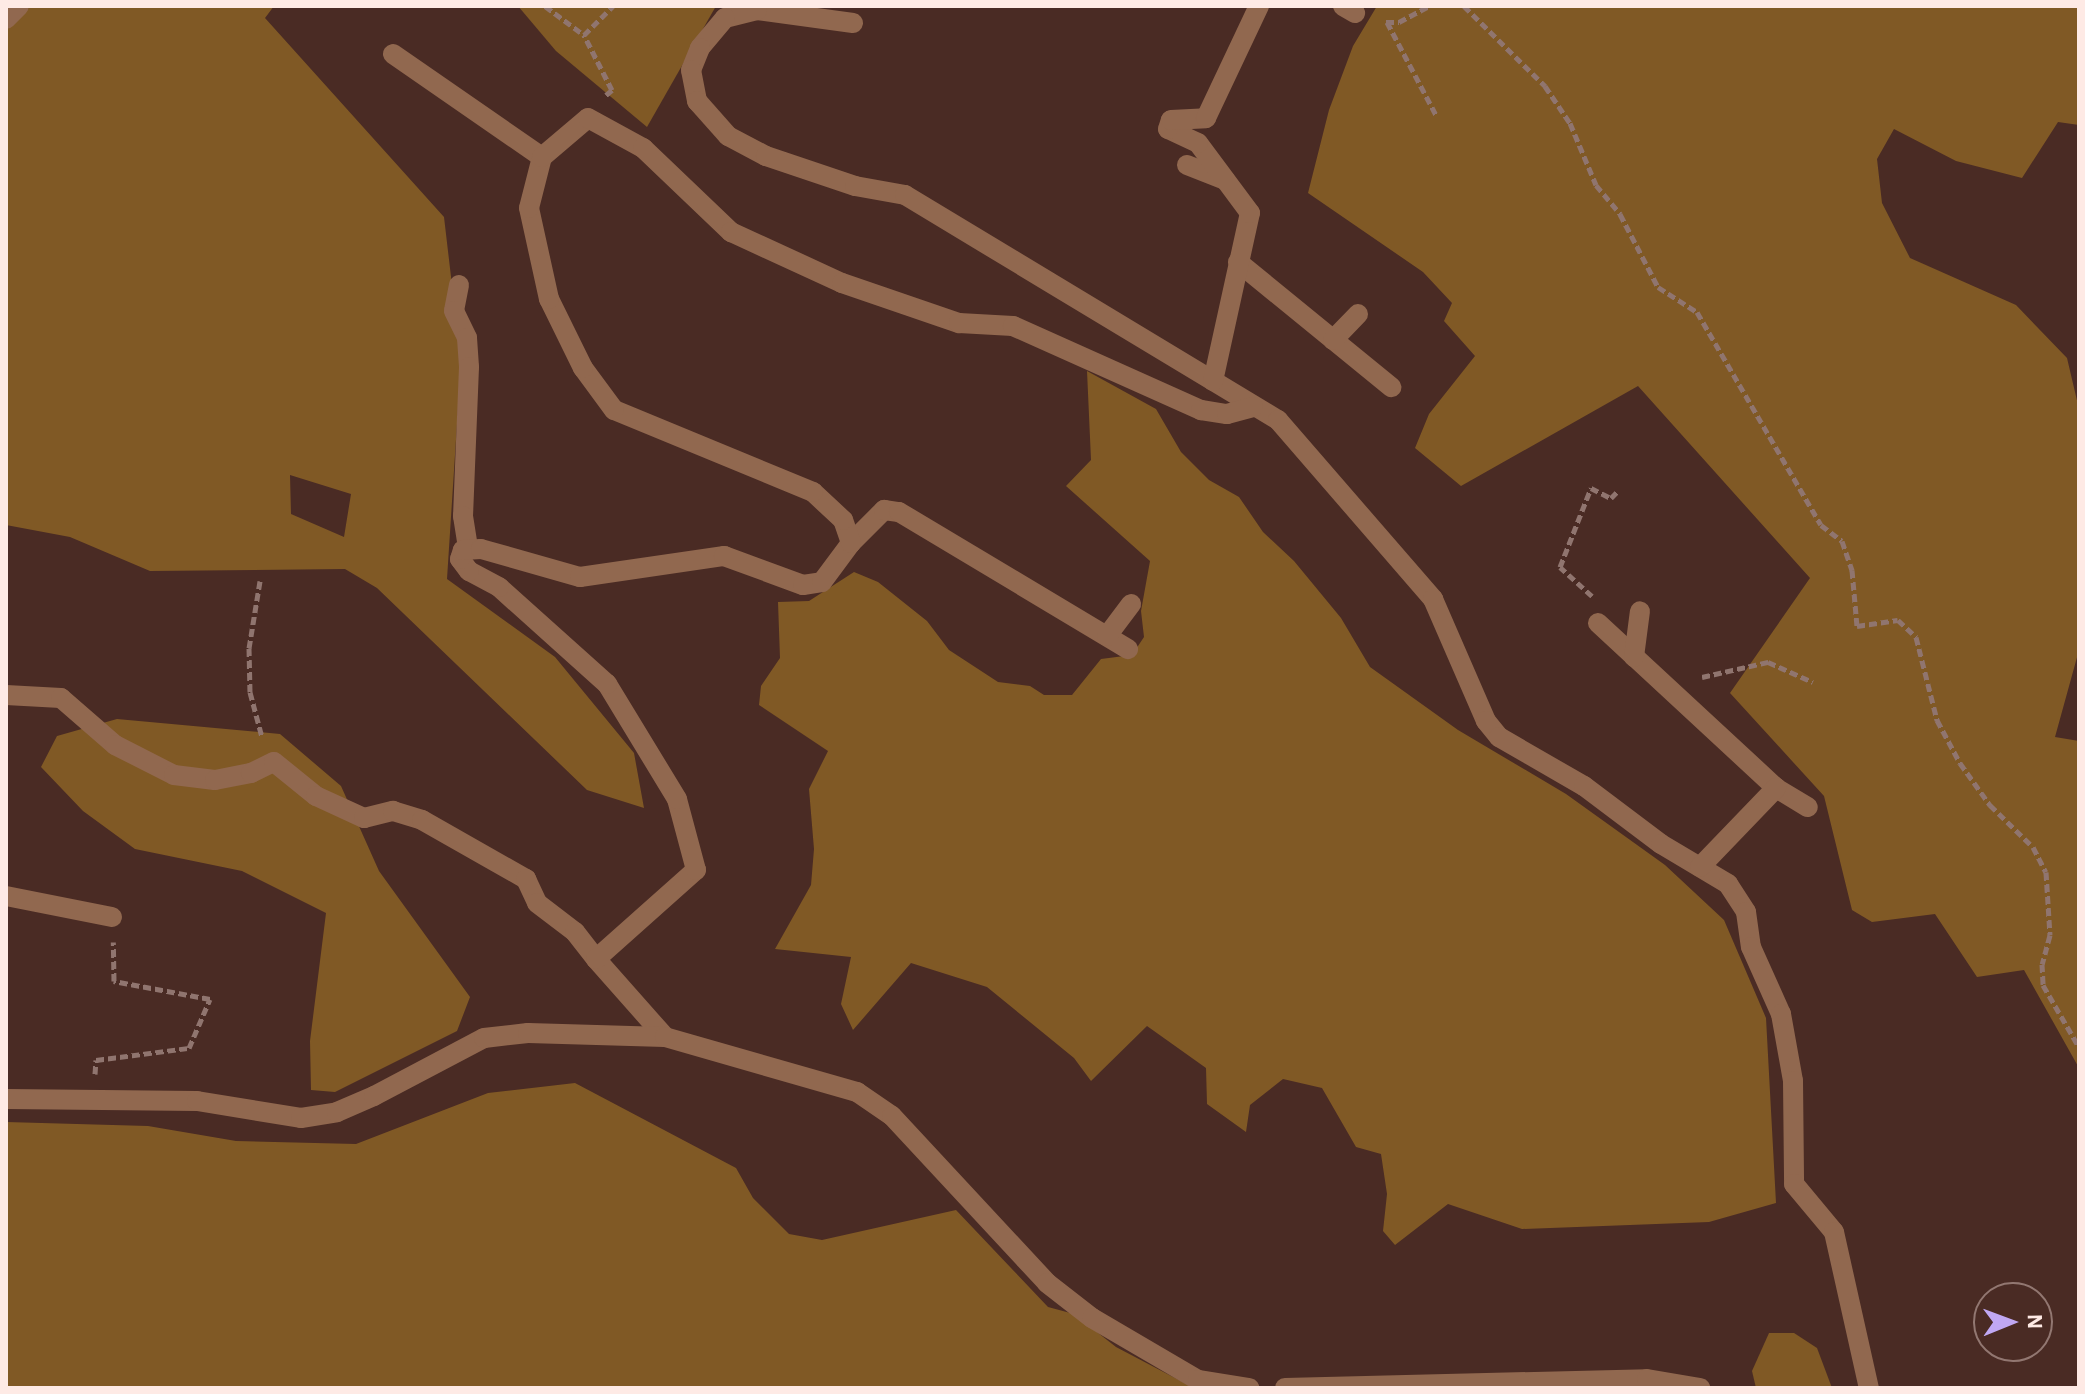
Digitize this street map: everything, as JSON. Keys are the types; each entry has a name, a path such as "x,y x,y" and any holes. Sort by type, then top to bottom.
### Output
{"street":[{"path":"6,19 19,6"},
{"path":"1213,381 1250,213 1198,143 1168,129 1171,120 1206,118 1259,6"},
{"path":"853,23 757,10 725,18 700,48 691,70 697,101 728,136 766,156 855,186 905,195 1278,420 1433,599 1486,721 1499,737 1584,786 1728,884 1746,912 1751,947 1781,1014 1793,1081 1794,1184 1834,1232 1869,1388"},
{"path":"393,54 542,157"},
{"path":"851,543 843,520 813,492 614,410 583,368 549,299 529,208 542,157 588,118 643,148 731,232 842,283 959,323 1013,326 1201,410 1227,414 1253,407"},
{"path":"1187,165 1225,180"},
{"path":"1238,262 1391,387"},
{"path":"459,285 454,311 467,338 469,367 463,516 468,549 460,559 469,571 499,587 607,684 677,799 696,870 596,959"},
{"path":"1333,340 1358,314"},
{"path":"468,549 580,577 724,556 803,585 822,582 851,543 884,510 899,512 1128,649"},
{"path":"1107,636 1131,604"},
{"path":"1634,657 1640,611"},
{"path":"1598,623 1776,788 1808,807"},
{"path":"6,695 61,698 115,745 174,775 215,780 274,762 316,796 364,818 393,811 422,820 526,879 537,903 575,932 665,1037"},
{"path":"1700,867 1776,788"},
{"path":"6,896 112,917"},
{"path":"6,1099 197,1101 301,1118 337,1112 374,1096 484,1038 528,1033 665,1037 857,1092 892,1116 1047,1283 1136,1348 1198,1380 1249,1388"},
{"path":"1285,1388 1647,1379 1700,1388"}],"path":[{"path":"545,6 584,35 612,90 589,98 588,118"},
{"path":"584,35 613,6"},
{"path":"1349,10 1387,22 1411,17 1429,6"},
{"path":"1464,6 1545,86 1570,123 1596,185 1620,214 1658,287 1697,312 1821,525 1842,541 1852,570 1857,626 1898,620 1916,637 1937,720 1960,763 1990,805 2033,847 2046,872 2050,935 2042,964 2043,985 2079,1047"},
{"path":"1387,22 1436,115"},
{"path":"1616,640 1614,616 1560,567 1591,488 1611,498 1617,492"},
{"path":"260,581 251,612 250,692 256,725 274,762"},
{"path":"1707,685 1700,674 1768,662 1813,682"},
{"path":"93,1098 96,1060 189,1048 210,999 114,981 112,917"}],"shaded area":[{"path":"6,6 274,6 265,18 444,217 461,362 447,579 555,657 634,753 644,808 587,790 377,588 345,569 150,571 70,537 6,525","holes":["290,475 351,494 344,537 291,514"]},
{"path":"518,6 716,6 647,127 556,51"},
{"path":"1377,6 2079,6 2079,125 2058,122 2022,178 1956,161 1894,129 1877,159 1882,203 1910,258 2016,305 2067,358 2079,409 2079,650 2055,737 2079,741 2079,1068 2024,970 1977,977 1935,914 1872,922 1852,910 1824,796 1730,693 1810,578 1638,386 1461,486 1415,448 1429,414 1475,356 1444,321 1452,303 1423,272 1308,193 1329,110 1353,46"},
{"path":"1087,371 1156,409 1181,452 1209,480 1239,497 1263,532 1294,561 1341,618 1370,667 1458,730 1566,794 1665,865 1724,920 1766,1018 1776,1203 1709,1222 1522,1229 1448,1204 1395,1245 1383,1231 1387,1194 1381,1154 1356,1147 1322,1088 1283,1079 1250,1105 1246,1132 1207,1104 1206,1068 1147,1026 1091,1081 1074,1058 987,987 911,963 853,1030 841,1004 851,957 775,949 811,885 814,849 809,789 828,751 759,705 761,686 780,658 778,602 809,601 854,572 878,582 927,621 949,650 998,682 1030,686 1044,695 1072,695 1101,659 1132,655 1144,637 1141,611 1150,561 1066,486 1091,460"},
{"path":"117,719 280,734 341,786 379,871 470,997 457,1031 335,1092 311,1090 310,1041 326,913 242,871 135,849 83,811 41,767 57,736"},
{"path":"575,1083 736,1168 753,1198 789,1234 822,1240 956,1210 1048,1307 1074,1314 1116,1347 1194,1388 6,1388 6,1122 148,1126 236,1141 356,1144 488,1093"},
{"path":"1769,1333 1794,1333 1817,1348 1832,1388 1756,1388 1752,1371"}]}
